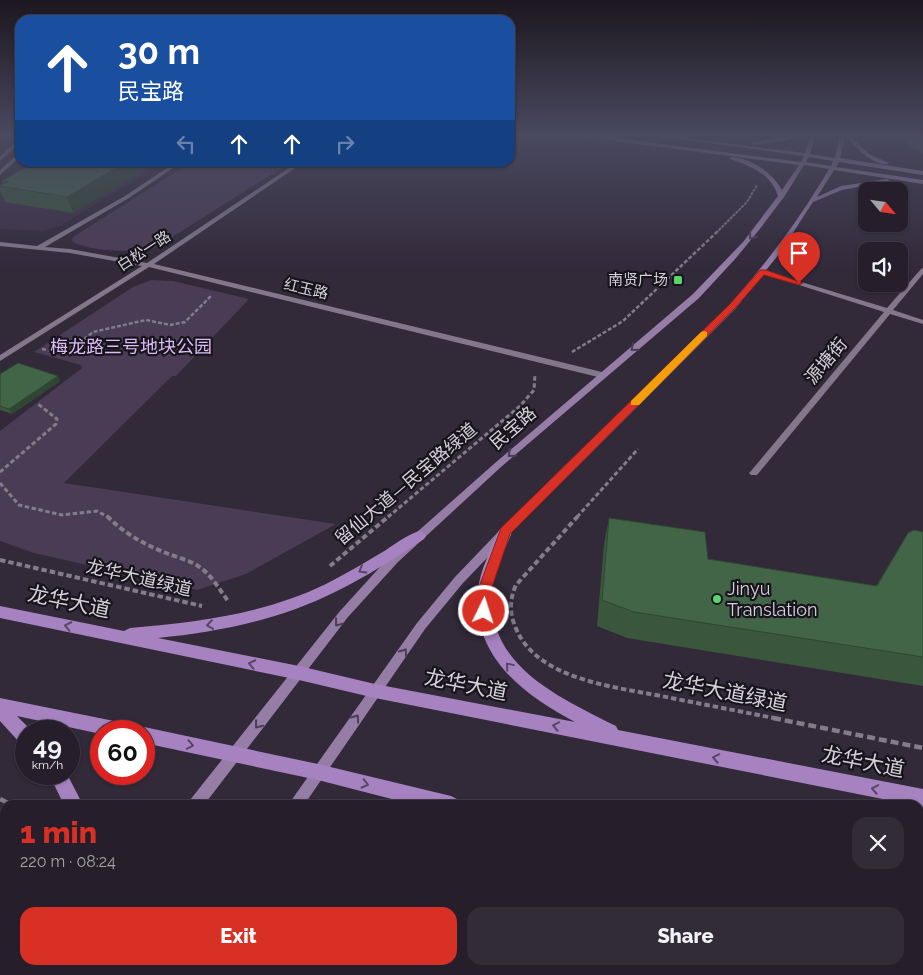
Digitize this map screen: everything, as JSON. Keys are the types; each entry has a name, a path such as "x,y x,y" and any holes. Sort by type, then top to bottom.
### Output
{"main road":[{"path":"772,180 778,184 781,197"},
{"name":"民宝路","path":"199,800 344,614 394,559 602,375 696,296 722,270 765,221 792,180"},
{"path":"298,800 422,626 459,580 733,306 763,272 826,180"},
{"path":"812,202 827,193 875,181 922,182"},
{"path":"505,532 485,587 484,611 491,635 502,657 520,679 550,701 623,740"},
{"path":"116,636 224,624 265,614 298,603 324,591 419,536"},
{"name":"龙华大道","path":"0,612 299,673 375,691 923,798"},
{"path":"0,705 90,724"},
{"path":"0,709 15,725"},
{"path":"155,738 318,772 431,800"},
{"path":"64,785 71,800"}],"street":[{"path":"38,248 153,180"},
{"name":"白松一路","path":"0,359 148,265 276,180"},
{"name":"红玉路","path":"0,244 70,251 148,265 602,375"},
{"name":"源塘街","path":"754,473 923,270"},
{"path":"763,272 923,322"}],"path":[{"path":"570,353 623,321 747,202 755,191 757,180"},
{"path":"35,347 66,354 93,332 146,320 170,325 184,322 217,289"},
{"name":"留仙大道—民宝路绿道","path":"328,567 520,406 534,390 536,377 534,373"},
{"path":"0,472 56,424 57,419 38,404"},
{"name":"龙华大道绿道","path":"638,449 516,585 510,598 511,611 517,634 528,649 547,664 588,681 923,748"},
{"path":"0,483 19,505 62,515 97,512 106,515 120,530 132,537 197,566 206,572 228,602"},
{"name":"龙华大道绿道","path":"0,560 192,605 209,606"}],"shaded area":[{"path":"14,180 135,180 62,225 43,231 0,229 0,193"}],"green space":[{"path":"164,180 263,180 155,248 136,251 100,249 80,245 72,241 73,237"},
{"name":"梅龙路三号地块公园","path":"151,280 173,281 249,299 176,376 172,376 64,483 336,524 246,574 197,590 34,553 0,541 0,431 82,368 81,365 34,352 133,287"}],"building":[{"path":"96,180 67,197 0,186 8,182 1,181"},
{"path":"18,363 58,376 9,409 0,406 0,374"},
{"path":"609,518 705,532 708,559 877,586 908,533 914,530 923,532 923,657 634,612 602,600"}],"slow traffic":[{"path":"635,403 704,334"}],"place":[{"name":"南贤广场","path":"678,280"},
{"name":"Jinyu Translation","path":"717,599"}],"route":[{"path":"484,611 485,587 505,532 733,306 763,272 799,283"}]}
